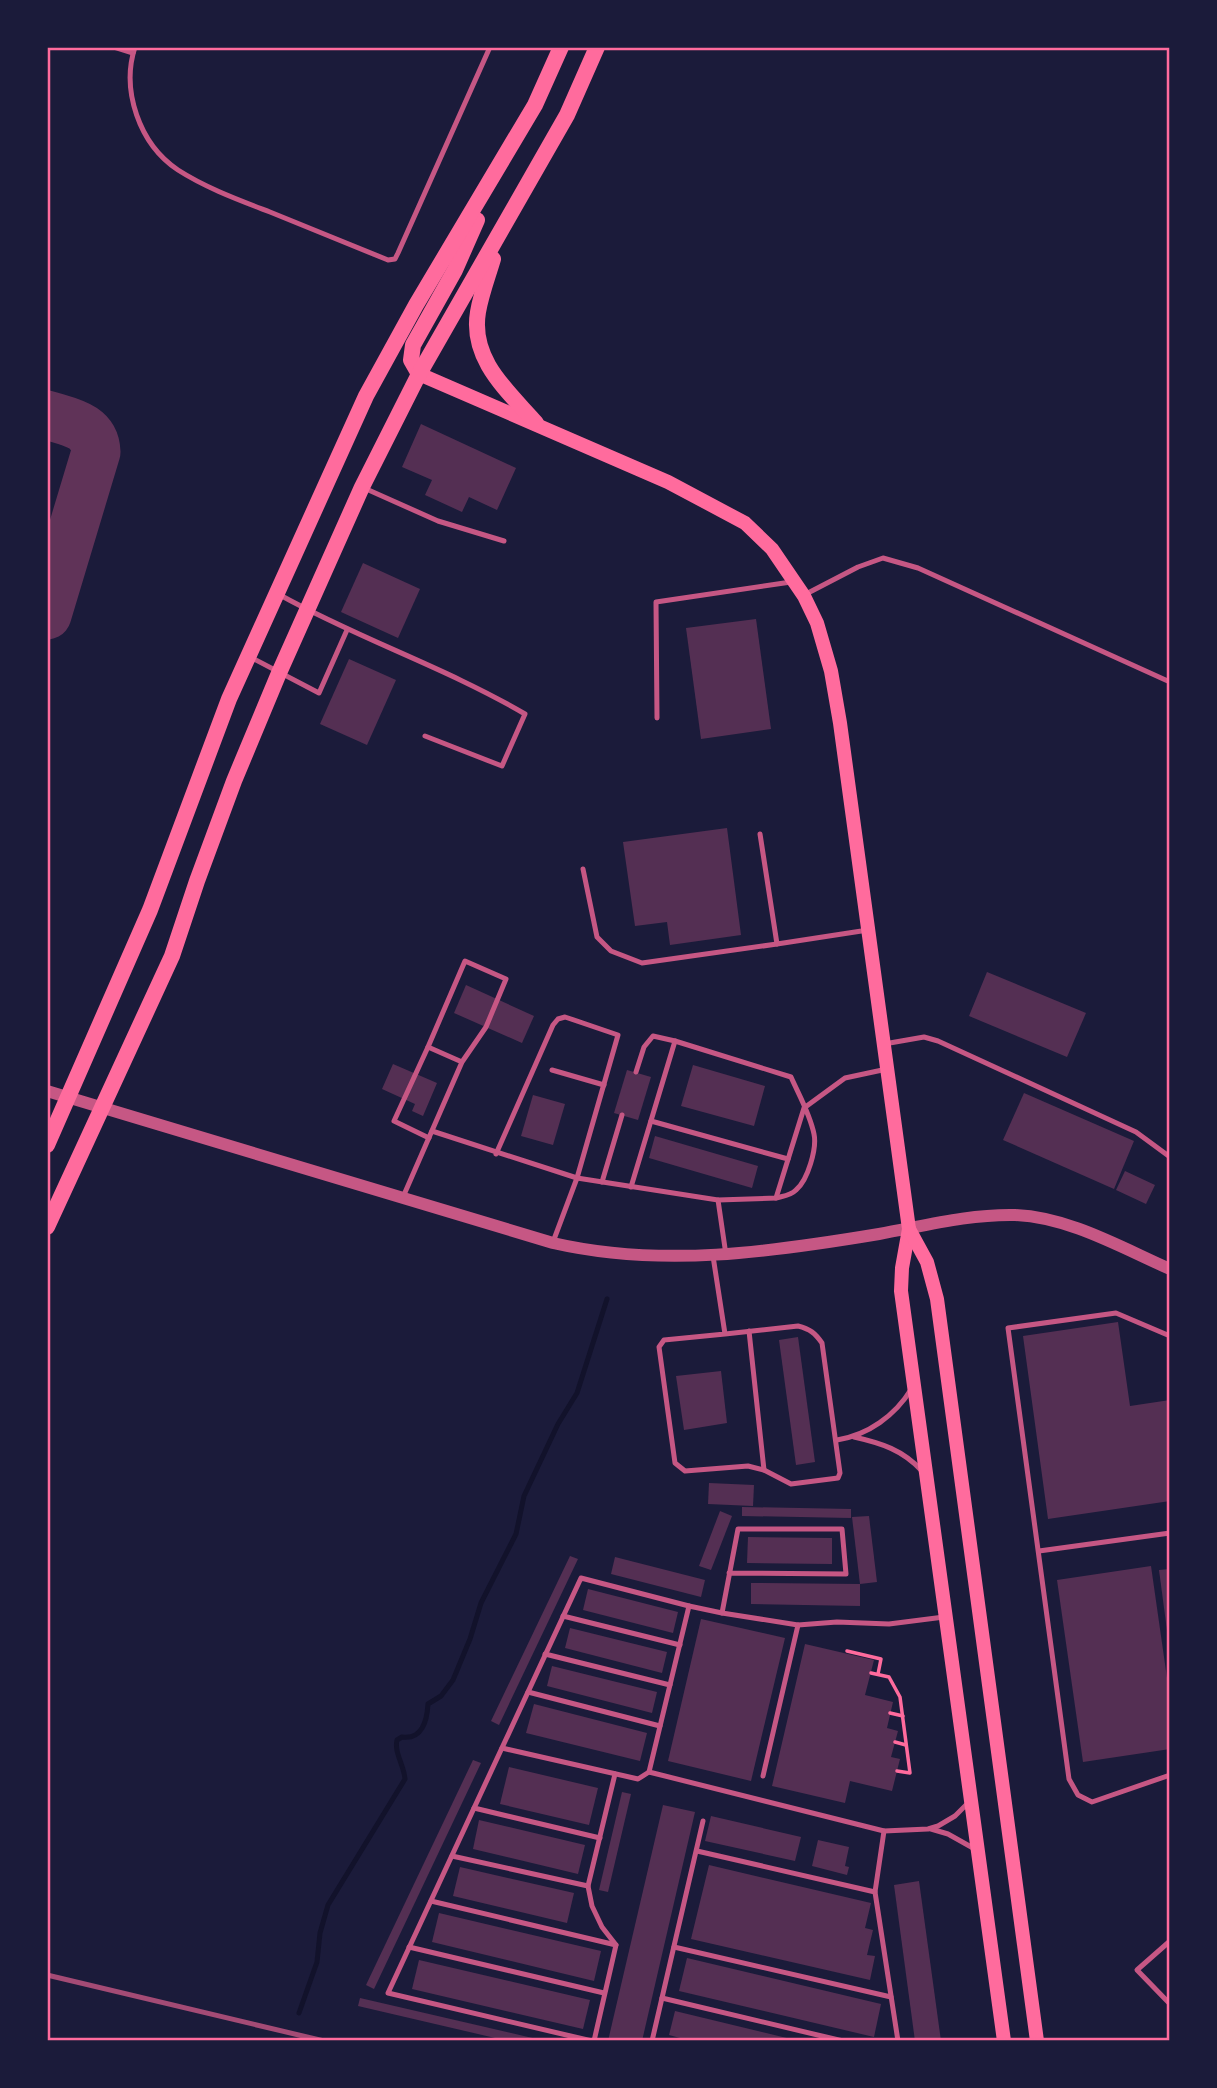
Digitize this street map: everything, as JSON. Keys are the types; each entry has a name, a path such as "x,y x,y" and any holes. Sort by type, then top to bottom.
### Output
{"main road":[{"path":"47,1145 150,910 229,699 366,396 416,305 535,105 561,47"},
{"path":"47,1227 172,956 234,780 362,487 419,373 567,115 597,47"},
{"path":"500,166 455,270 413,345 411,360 419,373 679,488 745,523 772,549 804,596 817,623 831,671 909,1229 901,1291 1004,2041"},
{"path":"500,234 477,313 479,347 492,373 536,423"},
{"path":"909,1229 927,1262 937,1298 1037,2041"}],"street":[{"path":"47,1091 553,1242 629,1255 719,1255 909,1229 959,1219 1016,1215 1082,1231 1170,1269"}],"lane":[{"path":"114,47 134,50 129,69 130,95 138,119 155,147 176,168 228,195 388,260 395,259 398,253 490,47"},
{"path":"362,487 438,521 504,541"},
{"path":"804,596 858,567 883,558 918,568 1170,682"},
{"path":"657,718 656,602 794,582"},
{"path":"277,594 347,630 491,694 525,714 502,766 425,736"},
{"path":"248,657 318,692 347,630"},
{"path":"760,834 777,944"},
{"path":"583,869 597,937 611,951 642,963 868,930"},
{"path":"403,1197 429,1138 462,1062 486,1027 506,979 464,961 394,1121 429,1138"},
{"path":"496,1154 558,1019 565,1017 618,1035 577,1178 553,1242"},
{"path":"432,1131 496,1154 577,1178 718,1200 776,1198 796,1191 806,1175 815,1136 791,1077 659,1036 649,1038 643,1047 636,1072"},
{"path":"884,1044 924,1037 938,1041 1136,1132 1170,1157"},
{"path":"631,1186 676,1041"},
{"path":"428,1047 462,1062"},
{"path":"776,1198 804,1108 845,1079 887,1069"},
{"path":"552,1070 604,1085"},
{"path":"602,1182 622,1115"},
{"path":"651,1121 788,1159"},
{"path":"718,1200 725,1334"},
{"path":"1170,1336 1116,1313 1007,1328 1069,1779 1082,1799 1092,1802 1170,1775"},
{"path":"798,1326 809,1329 822,1343 837,1440 840,1473 835,1480 790,1485 764,1470 748,1466 685,1471 675,1464 659,1346 664,1340 749,1331 798,1326"},
{"path":"749,1331 764,1470"},
{"path":"837,1440 854,1437 882,1422 914,1384"},
{"path":"854,1437 892,1448 912,1460 926,1476"},
{"path":"722,1613 729,1573 738,1529 842,1529 846,1574 729,1573"},
{"path":"1039,1551 1170,1533"},
{"path":"615,1774 588,1886 592,1906 615,1945 593,2041 388,1993 581,1578 722,1613 798,1625 837,1622 889,1623 947,1617"},
{"path":"502,1748 638,1779 649,1772 690,1606"},
{"path":"563,1616 680,1645"},
{"path":"763,1776 798,1625"},
{"path":"545,1654 670,1685"},
{"path":"528,1692 660,1726"},
{"path":"649,1772 884,1831 928,1829 959,1839 980,1853"},
{"path":"928,1829 955,1816 972,1795"},
{"path":"474,1808 600,1838"},
{"path":"652,2041 703,1821"},
{"path":"884,1831 875,1892 898,2041"},
{"path":"697,1851 875,1892"},
{"path":"452,1856 588,1886"},
{"path":"431,1901 615,1945"},
{"path":"1170,1941 1137,1970 1170,2004"},
{"path":"409,1947 604,1993"},
{"path":"674,1947 891,1997"},
{"path":"662,1998 843,2041"}],"path":[{"path":"847,1651 881,1659 878,1674"},
{"path":"871,1672 888,1677 900,1697 910,1773 897,1771"},
{"path":"890,1713 903,1716"},
{"path":"895,1742 906,1745"}],"building":[{"path":"421,424 516,468 497,510 469,497 462,512 425,495 432,480 402,467"},
{"path":"363,563 420,589 398,638 341,612"},
{"path":"756,619 771,729 701,739 686,628"},
{"path":"349,659 396,680 367,745 320,724"},
{"path":"727,828 741,935 670,945 667,922 635,926 623,842"},
{"path":"987,972 1086,1013 1067,1057 969,1016"},
{"path":"466,985 534,1016 522,1043 454,1013"},
{"path":"393,1064 437,1083 423,1116 412,1111 415,1104 382,1089"},
{"path":"693,1065 765,1086 754,1126 681,1106"},
{"path":"627,1070 651,1077 638,1120 614,1113"},
{"path":"1024,1093 1134,1141 1114,1189 1003,1140"},
{"path":"533,1095 565,1104 553,1145 521,1136"},
{"path":"655,1136 758,1166 752,1188 649,1158"},
{"path":"1125,1171 1155,1185 1146,1204 1116,1190"},
{"path":"1118,1322 1130,1406 1170,1400 1170,1501 1048,1519 1023,1336"},
{"path":"798,1337 815,1462 796,1465 779,1340"},
{"path":"721,1371 727,1423 684,1430 676,1376"},
{"path":"709,1483 754,1485 753,1506 708,1504"},
{"path":"742,1507 851,1509 851,1518 742,1516"},
{"path":"720,1511 732,1516 711,1570 699,1566"},
{"path":"869,1516 877,1582 860,1584 852,1517"},
{"path":"748,1537 832,1538 832,1564 747,1563"},
{"path":"570,1556 578,1559 499,1725 491,1721"},
{"path":"615,1557 705,1580 701,1597 611,1574"},
{"path":"1151,1566 1170,1699 1170,1749 1083,1762 1057,1580"},
{"path":"1170,1569 1170,1638 1168,1638 1159,1570"},
{"path":"751,1583 860,1584 860,1606 751,1604"},
{"path":"588,1589 678,1612 673,1633 583,1610"},
{"path":"701,1619 785,1638 751,1781 668,1761"},
{"path":"570,1628 667,1652 662,1673 565,1648"},
{"path":"805,1644 874,1660 865,1695 893,1702 887,1728 898,1731 891,1757 900,1759 892,1791 850,1781 845,1803 772,1786"},
{"path":"552,1666 657,1692 652,1713 547,1686"},
{"path":"534,1704 647,1733 640,1761 526,1733"},
{"path":"473,1760 481,1763 374,1989 366,1985"},
{"path":"509,1767 598,1788 589,1825 500,1804"},
{"path":"622,1792 631,1794 608,1892 599,1890"},
{"path":"663,1805 695,1812 642,2041 608,2041"},
{"path":"711,1816 801,1837 795,1861 705,1841"},
{"path":"479,1820 585,1845 578,1874 473,1849"},
{"path":"818,1840 849,1847 845,1866 849,1867 847,1875 812,1866"},
{"path":"709,1865 871,1903 865,1928 873,1930 867,1955 875,1956 870,1980 691,1939"},
{"path":"460,1867 574,1893 567,1923 453,1896"},
{"path":"919,1881 941,2041 915,2041 894,1885"},
{"path":"439,1913 601,1951 594,1981 432,1942"},
{"path":"687,1958 881,2004 874,2037 679,1991"},
{"path":"419,1960 590,2000 583,2029 412,1989"},
{"path":"360,1998 541,2041 508,2041 358,2006"},
{"path":"675,2011 795,2041 691,2041 669,2035"}],"waterway":[{"path":"299,2013 317,1962 320,1933 328,1905 405,1779 397,1740 419,1732 425,1723 428,1704 441,1696 453,1680 481,1603 516,1534 524,1496 558,1424 577,1393 607,1299"}],"taxiway":[{"path":"47,415 86,430 95,443 96,452 47,615"}],"railway":[{"path":"47,1975 324,2041"}]}
